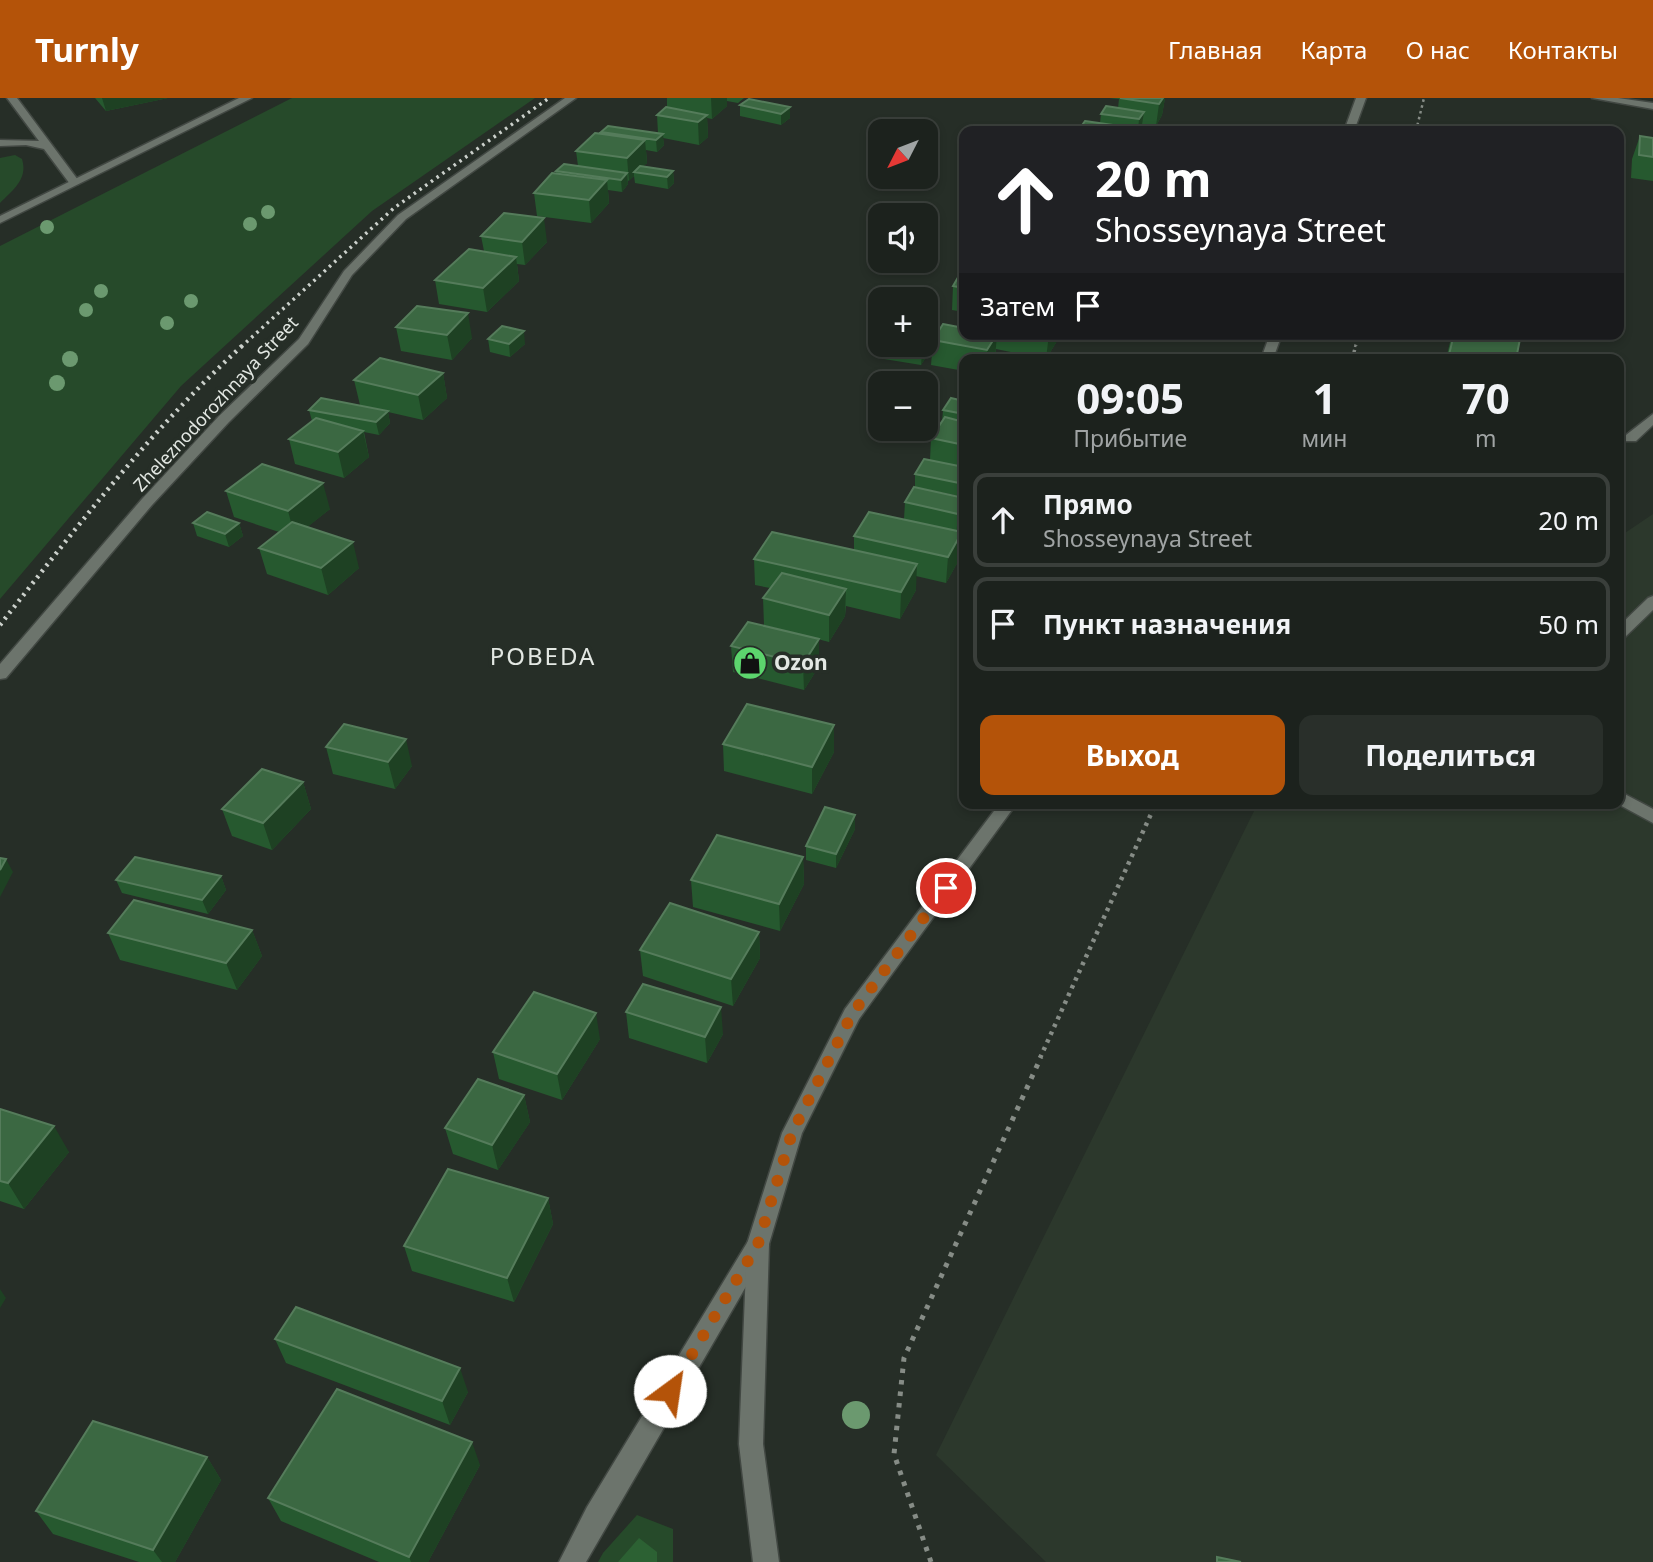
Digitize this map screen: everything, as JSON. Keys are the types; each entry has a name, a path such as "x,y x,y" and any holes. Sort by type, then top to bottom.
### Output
{"street":[{"path":"12,98 74,182"},
{"path":"0,220 247,98"},
{"name":"Zheleznodorozhnaya Street","path":"0,674 147,502 224,419 304,341 348,273 402,217 571,98"},
{"path":"1351,126 1361,98"},
{"path":"1597,98 1653,106"},
{"path":"0,143 26,142 47,146"},
{"path":"1631,438 1653,418"},
{"path":"1624,630 1653,601"},
{"path":"1624,800 1653,817"},
{"path":"572,1562 596,1516 758,1244 792,1133 852,1014 1005,809"},
{"path":"758,1244 751,1444 766,1562"}],"path":[{"path":"1417,126 1424,98"},
{"path":"931,1562 894,1454 904,1358 1153,809"}],"shaded area":[{"path":"1653,514 1653,1562 1046,1562 936,1455 1255,809 1624,809 1624,534"}],"green space":[{"path":"292,98 535,98 372,211 181,386 0,599 0,246"},
{"path":"15,155 22,159 23,172 15,188 0,203 0,158"},
{"path":"637,1515 673,1529 673,1562 598,1562 603,1553"},
{"path":"639,1538 657,1552 657,1562 618,1562"}],"building":[{"path":"1120,98 1163,98 1159,104"},
{"path":"749,99 790,107 781,114 740,105"},
{"path":"1106,106 1144,112 1139,119 1101,114"},
{"path":"666,107 707,115 698,122 657,115"},
{"path":"1085,121 1120,126 1082,126"},
{"path":"608,126 663,134 656,140 601,132"},
{"path":"595,133 645,140 627,158 576,151"},
{"path":"1640,136 1653,138 1653,157 1639,155"},
{"path":"564,164 627,173 621,180 556,171"},
{"path":"640,166 673,171 667,177 634,172"},
{"path":"552,173 607,180 589,200 534,193"},
{"path":"504,213 544,218 522,242 481,236"},
{"path":"469,249 516,257 483,288 435,280"},
{"path":"959,276 959,287 953,286"},
{"path":"417,306 468,313 447,335 396,327"},
{"path":"943,324 959,327 959,340 993,340 987,350 938,341 938,332"},
{"path":"502,326 524,331 509,344 488,339"},
{"path":"1453,340 1520,340 1517,354 1449,354"},
{"path":"380,358 443,373 418,395 354,380"},
{"path":"321,398 388,411 376,422 309,410"},
{"path":"951,398 959,400 959,413 943,410"},
{"path":"945,417 959,421 959,444 938,439 938,428"},
{"path":"316,418 363,431 338,452 289,439"},
{"path":"924,459 959,466 959,483 915,474"},
{"path":"262,464 323,483 288,511 226,491"},
{"path":"914,487 959,497 959,512 958,514 905,502"},
{"path":"207,512 239,523 225,534 193,523"},
{"path":"869,512 959,531 959,537 948,557 854,536"},
{"path":"292,522 353,542 321,568 259,548"},
{"path":"772,532 917,564 901,592 754,559"},
{"path":"782,573 846,589 829,615 763,598"},
{"path":"748,622 819,639 803,664 731,646"},
{"path":"747,704 834,725 812,767 723,744"},
{"path":"344,724 406,739 388,762 326,747"},
{"path":"262,769 303,782 263,823 222,809"},
{"path":"825,807 855,815 836,854 806,846"},
{"path":"717,835 803,857 779,904 691,880"},
{"path":"135,857 221,876 202,900 116,880"},
{"path":"0,858 6,859 0,870"},
{"path":"134,900 252,930 226,963 108,933"},
{"path":"670,903 759,932 731,979 640,950"},
{"path":"643,984 721,1007 705,1037 626,1012"},
{"path":"534,992 596,1013 557,1074 493,1052"},
{"path":"478,1079 524,1095 492,1145 445,1128"},
{"path":"0,1109 54,1126 8,1183 0,1181"},
{"path":"448,1169 548,1198 507,1278 404,1246"},
{"path":"296,1307 460,1368 442,1401 275,1339"},
{"path":"337,1389 472,1442 409,1557 268,1498"},
{"path":"93,1421 207,1457 153,1550 36,1511"},
{"path":"1217,1557 1241,1562 1217,1562"}],"railway":[{"path":"241,347 394,208 549,98"},
{"path":"0,625 146,444 243,345"}],"place":[{"name":"Ozon","path":"750,663"}],"district":[{"name":"POBEDA","path":"543,657"}],"route":[{"path":"670,1391 758,1244 792,1133 852,1014 946,888"}]}
